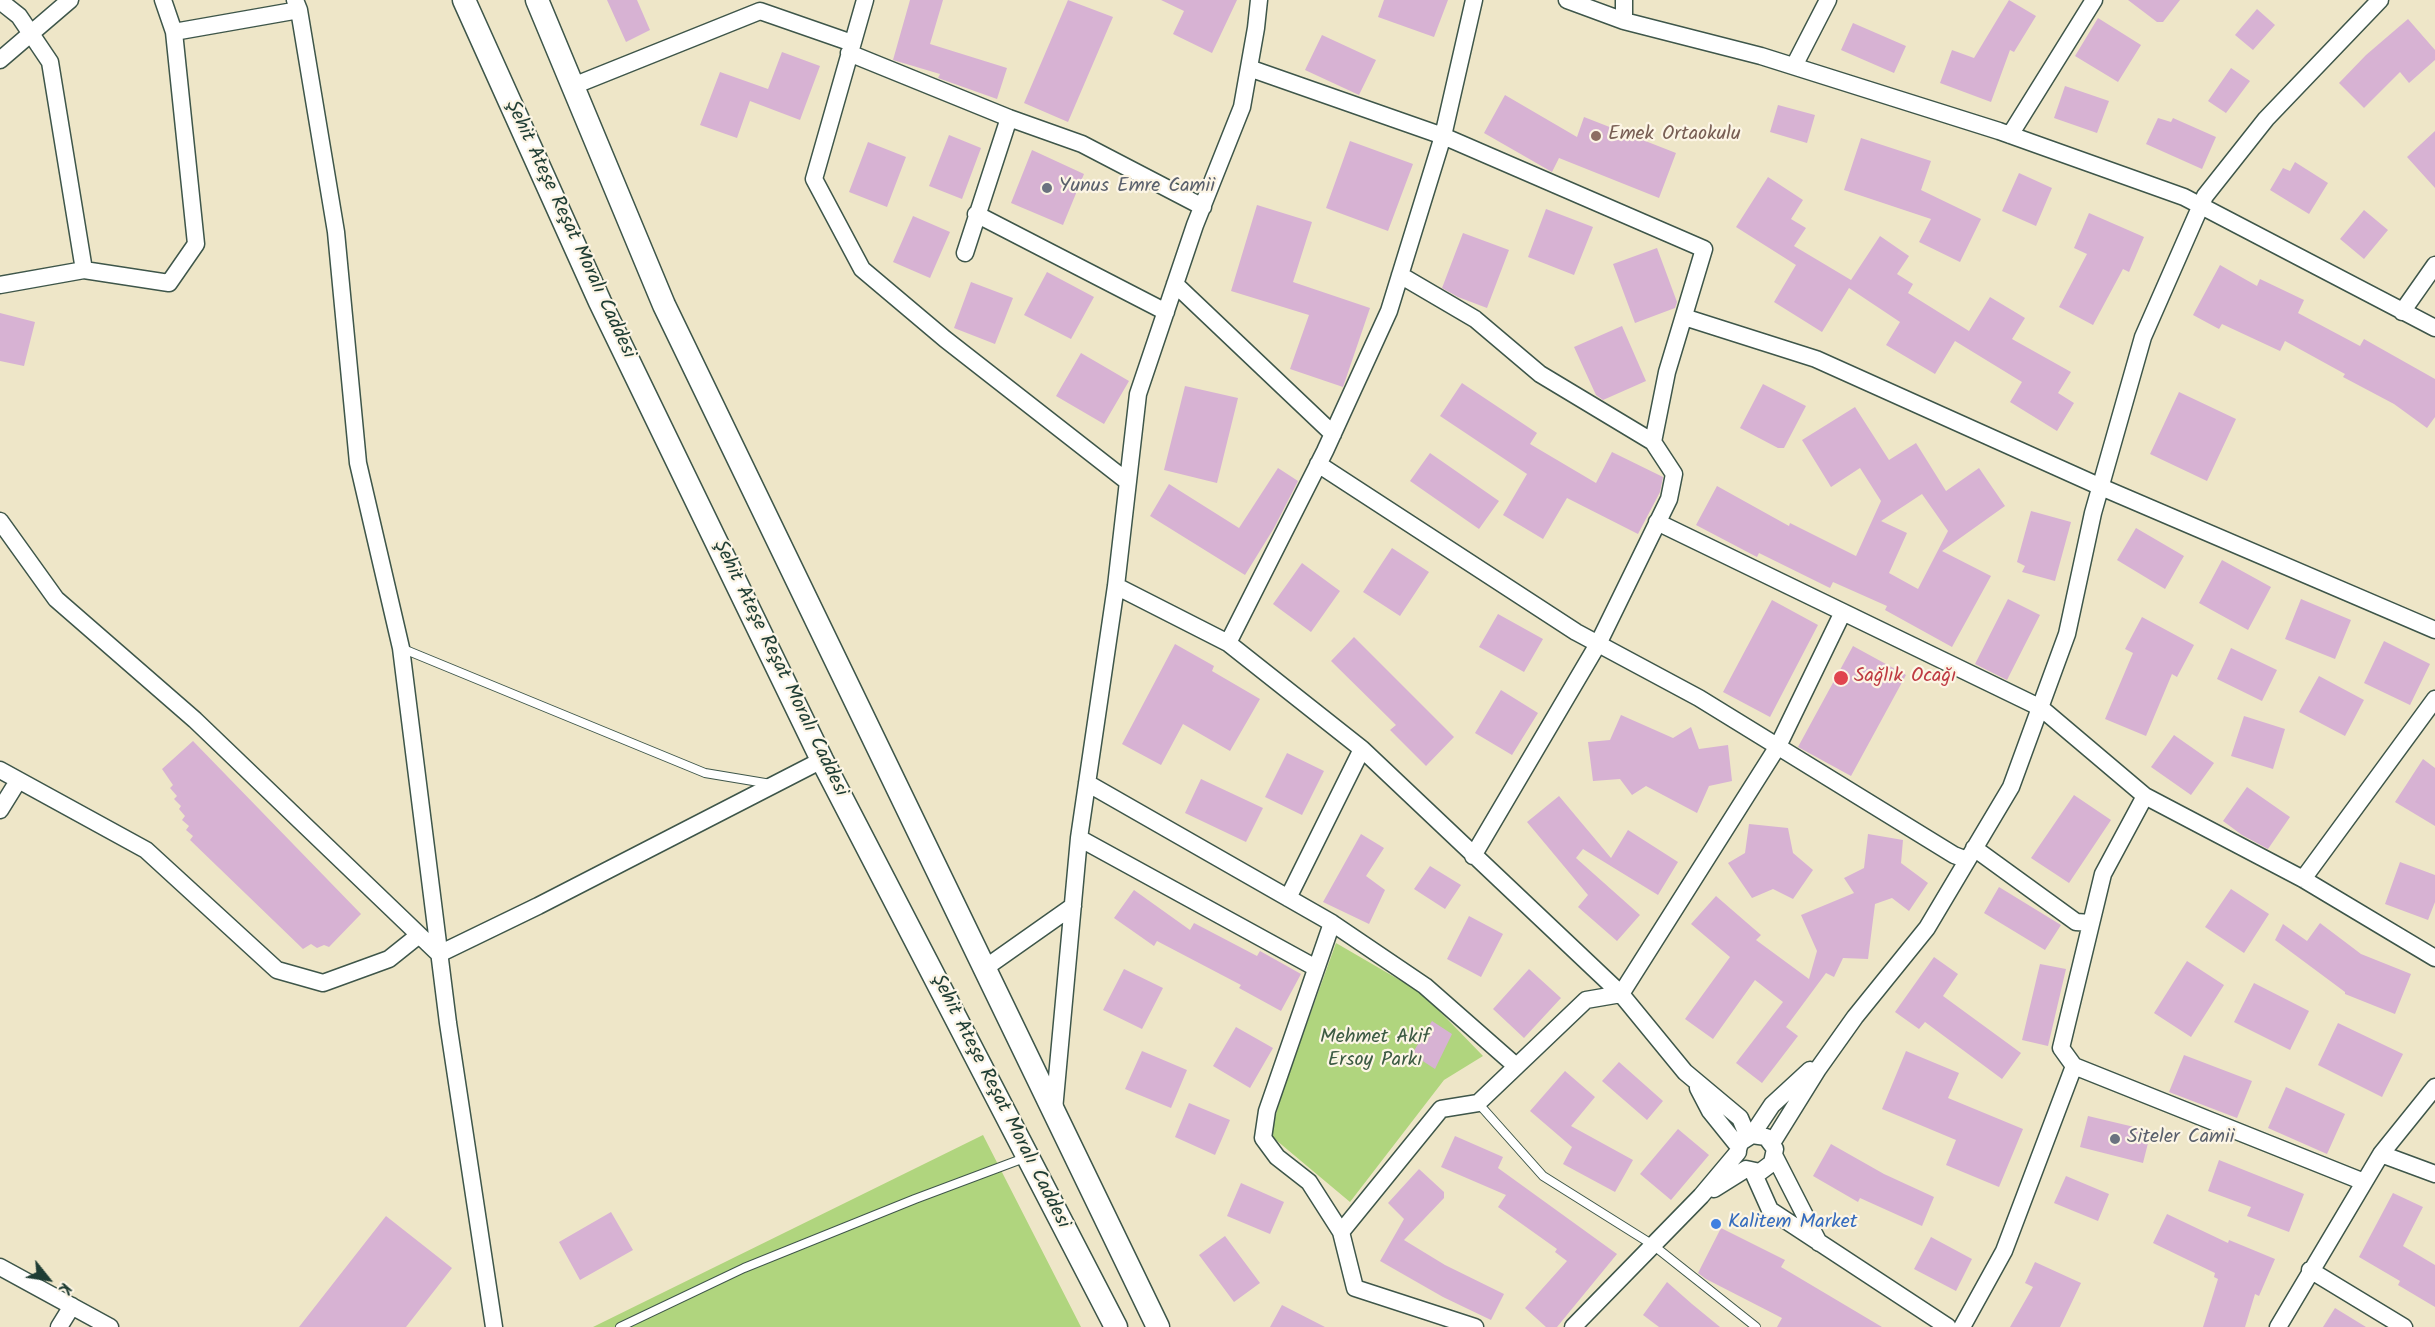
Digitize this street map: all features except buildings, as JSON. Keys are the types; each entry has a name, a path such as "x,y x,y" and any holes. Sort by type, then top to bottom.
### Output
{"main road":[{"name":"Şehit Ateşe Reşat Moralı Caddesi","path":"464,0 600,302 822,760 1116,1327"},
{"path":"537,0 664,305 1158,1327"}],"street":[{"path":"0,60 70,0"},
{"path":"0,285 84,270 169,283 196,244 174,32 163,0"},
{"path":"743,0 745,18"},
{"path":"865,0 814,179 862,269 945,339 1128,482"},
{"path":"1054,1110 1079,838 1116,586 1138,394 1203,207 1242,107 1259,0"},
{"path":"1228,643 1333,434 1389,311 1443,136 1474,0"},
{"path":"1567,0 1624,21 1794,66 2010,135 2184,197 2435,328"},
{"path":"1624,0 1624,21"},
{"path":"1794,66 1828,0"},
{"path":"2010,135 2094,0"},
{"path":"1701,1196 1750,1171 1767,1169 1773,1150 1833,1048 1927,928 2011,787 2067,634 2101,487 2143,337 2200,206 2205,196 2266,119 2380,0"},
{"path":"0,1 19,16 50,62 84,270"},
{"path":"174,32 297,5 336,232 358,463 401,648 439,954 494,1327"},
{"path":"573,86 760,11 1009,118 1082,144 1203,207"},
{"path":"1250,68 1443,136 1704,249 1667,372 1653,442"},
{"path":"965,253 1009,118"},
{"path":"976,214 1166,312"},
{"path":"2402,312 2435,265"},
{"path":"1400,274 1475,319 1540,374 1653,442 1674,474 1670,499 1598,644 1473,856"},
{"path":"1175,285 1333,434"},
{"path":"1684,317 1816,358 2101,487 2435,630"},
{"path":"1318,464 1576,632 1700,698 1954,855 1971,854 2076,922 2091,923"},
{"path":"0,521 56,599 195,720 439,954"},
{"path":"1657,522 2041,708 2145,796 2303,879 2435,958"},
{"path":"1116,586 1228,643 1362,749 1621,994 1689,1076 1740,1118 1744,1143 1741,1164 1750,1171 1770,1210 1948,1327"},
{"path":"1341,1232 1441,1109 1478,1103 1586,1000 1621,994 1778,746 1843,612"},
{"path":"2303,879 2435,699"},
{"path":"1288,898 1362,749"},
{"path":"439,954 822,760"},
{"path":"0,770 146,850 277,970 323,983 389,959 418,935"},
{"path":"0,810 18,781"},
{"path":"1088,783 1332,923 1425,986 1516,1066"},
{"path":"2145,796 2103,874 2061,1048 2074,1066 2364,1182"},
{"path":"1079,838 1316,968"},
{"path":"985,968 1073,906"},
{"path":"1332,923 1267,1111 1263,1138 1277,1157 1309,1182 1341,1232 1355,1288 1476,1327"},
{"path":"1573,1327 1701,1196 1772,1105 1833,1048"},
{"path":"1962,1327 2004,1251 2074,1066"},
{"path":"2278,1327 2380,1154 2435,1087"},
{"path":"1744,1143 1766,1137 1820,1244"},
{"path":"2380,1154 2435,1174"},
{"path":"0,1267 110,1327"},
{"path":"2310,1270 2404,1327"},
{"path":"59,1327 72,1306"}],"lane":[{"path":"401,648 705,773 774,785"},
{"path":"1478,1103 1543,1176 1653,1245 1756,1327"},
{"path":"620,1327 744,1268 915,1198 1028,1157"}],"green space":[{"name":"Mehmet Akif Ersoy Parkı","path":"1336,943 1422,993 1483,1056 1444,1080 1350,1202 1270,1135 1284,1087"},
{"path":"983,1135 1081,1327 593,1327"}],"place":[{"name":"Emek Ortaokulu","path":"1596,136"},
{"name":"Yunus Emre Camii","path":"1047,188"},
{"name":"Sağlık Ocağı","path":"1841,678"},
{"name":"Siteler Camii","path":"2115,1139"},
{"name":"Kalitem Market","path":"1716,1224"}]}
